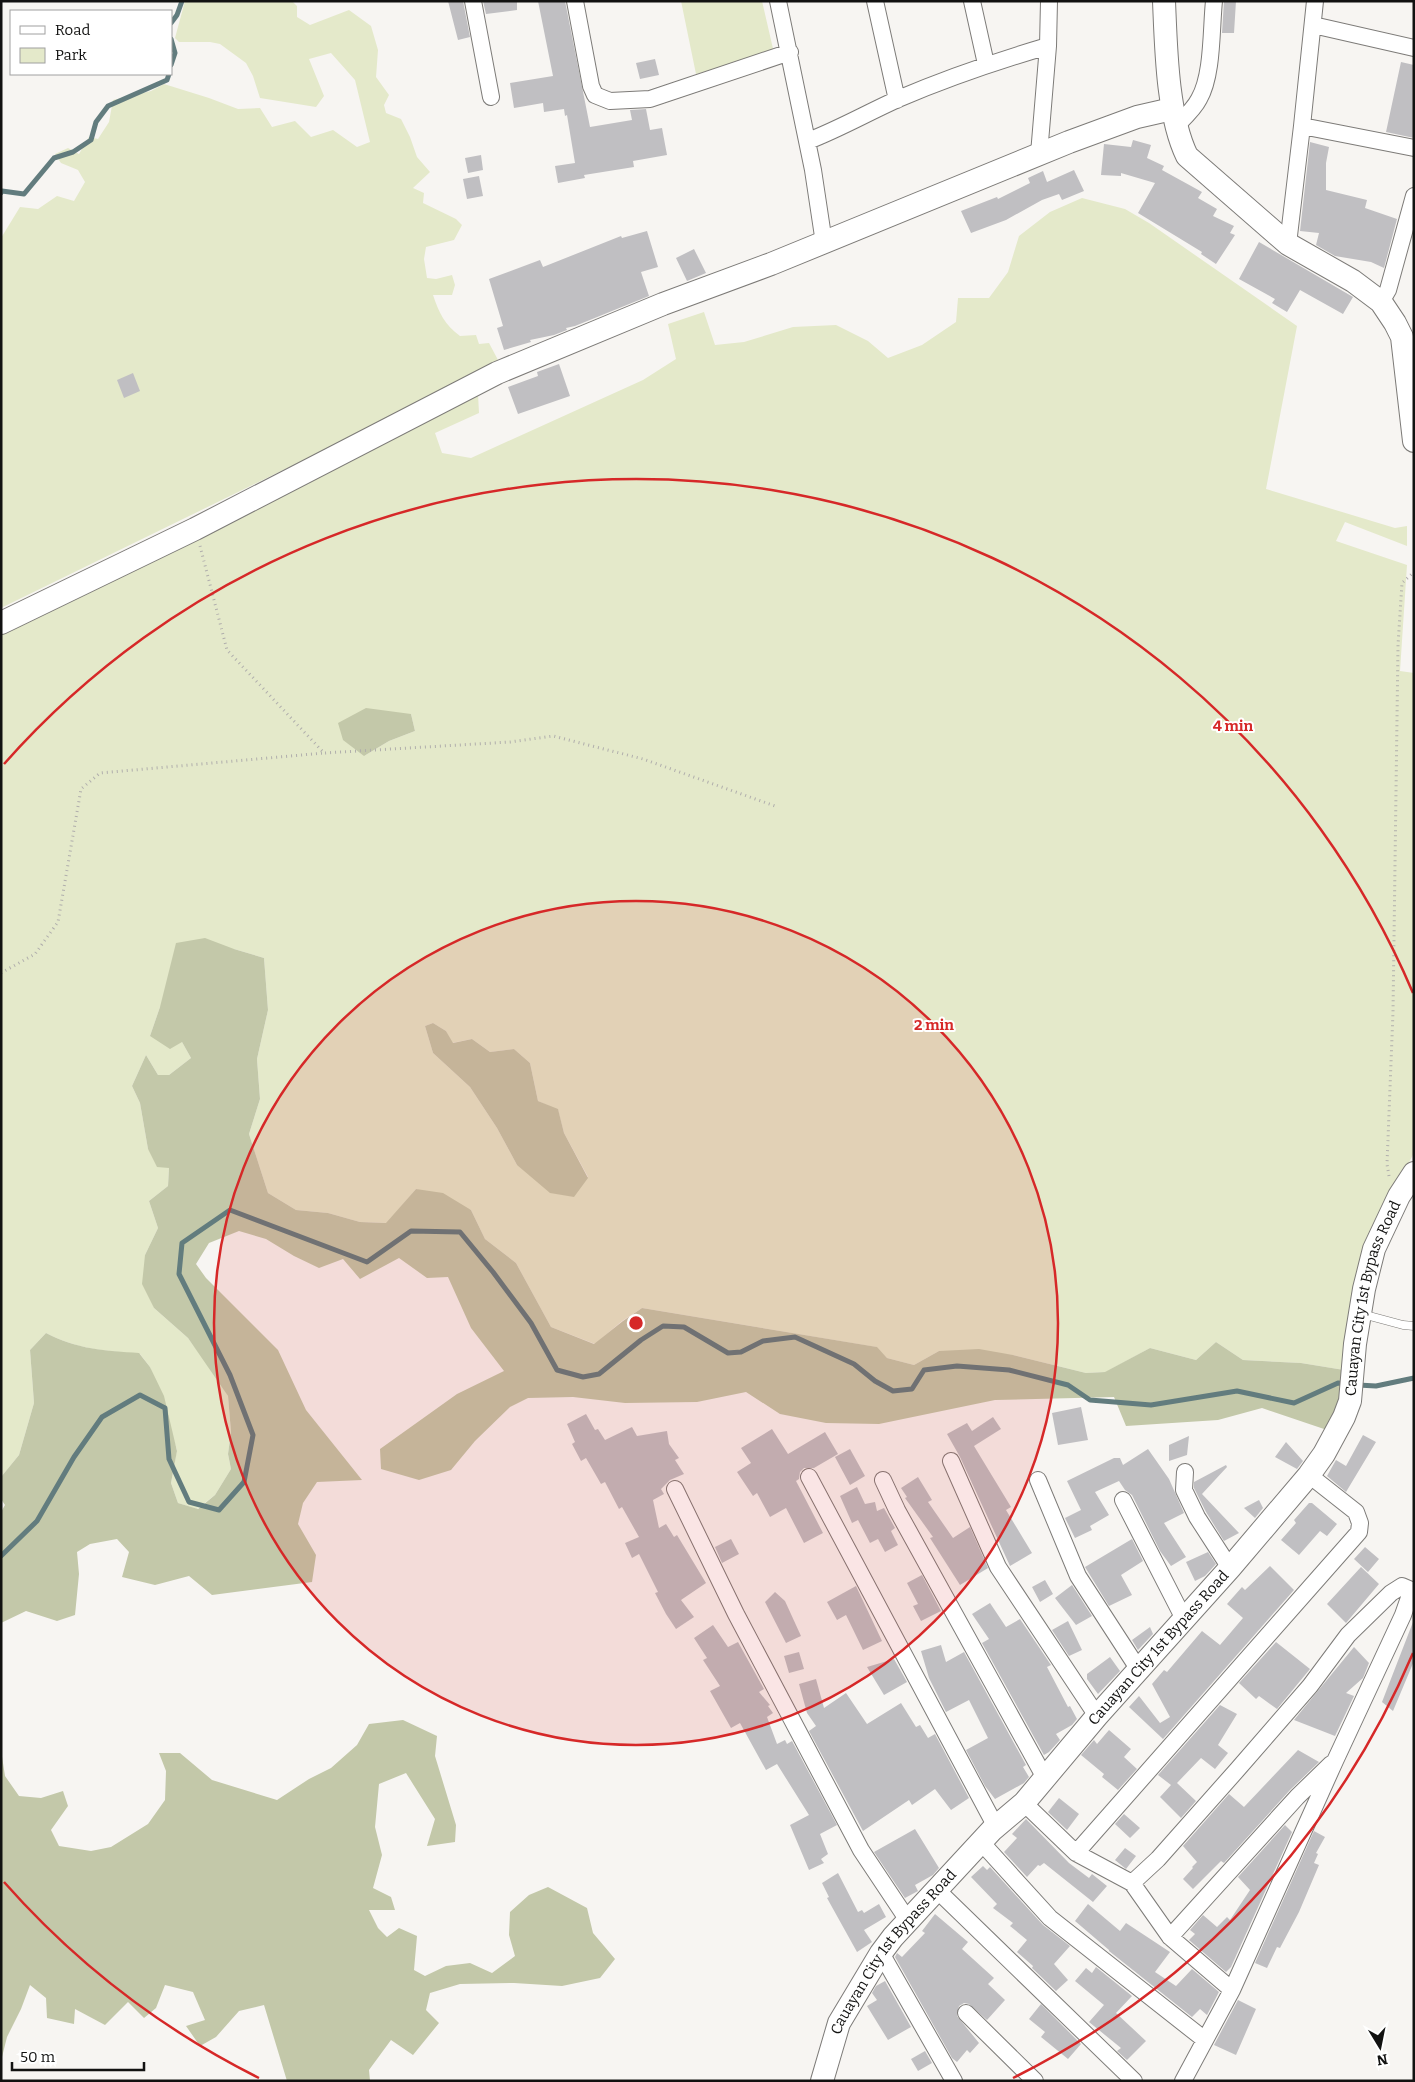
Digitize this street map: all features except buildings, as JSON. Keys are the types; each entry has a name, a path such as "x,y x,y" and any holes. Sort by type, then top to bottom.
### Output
{"street":[{"path":"473,1 491,97"},
{"path":"575,1 591,86 595,95 610,101 650,99 790,52"},
{"path":"778,1 808,141 824,243"},
{"path":"875,1 898,100"},
{"path":"972,1 986,64"},
{"path":"1039,154 1048,46 1049,1"},
{"path":"1164,1 1174,118 1187,156 1288,244 1353,281 1381,302 1402,337 1414,441"},
{"path":"1,623 195,529 497,373 663,304 824,243 1039,154 1137,118 1174,118 1199,99 1204,85 1208,70 1214,1"},
{"path":"1288,244 1315,1"},
{"path":"1313,25 1414,48"},
{"path":"808,141 837,130 898,100 986,64 1048,46"},
{"path":"1302,126 1414,148"},
{"path":"1381,302 1388,290 1414,196"},
{"name":"Cauayan City 1st Bypass Road","path":"822,2081 839,2023 881,1953 988,1834 1024,1803 1097,1716 1230,1568 1309,1475 1332,1439 1350,1401 1360,1313 1374,1249 1399,1196 1414,1173"},
{"path":"951,1461 998,1567 1097,1716"},
{"path":"1185,1472 1184,1490 1197,1517 1230,1568"},
{"path":"1076,1853 1360,1532 1360,1523 1356,1512 1309,1475"},
{"path":"809,1477 988,1834 1050,1918 1205,2040"},
{"path":"883,1480 897,1510 1045,1778"},
{"path":"1038,1480 1078,1576 1139,1670"},
{"path":"675,1489 736,1614 852,1834 909,1922"},
{"path":"1123,1500 1184,1619"},
{"path":"1132,1883 1158,1859 1237,1770 1310,1686 1348,1635 1391,1593 1398,1588 1406,1587 1410,1592 1408,1603 1334,1761 1232,1990 1183,2081"},
{"path":"1170,1937 1302,1791 1334,1761"},
{"path":"1024,1803 1076,1853 1132,1883 1170,1937 1232,1990"},
{"path":"937,1890 1134,2081"},
{"path":"881,1953 954,2081"},
{"path":"966,2013 1033,2080"}],"lane":[{"path":"1360,1313 1403,1325 1414,1326"}],"path":[{"path":"195,529 226,650 324,753"},
{"path":"1399,1196 1390,1183 1386,1164 1393,1012 1398,654 1402,583 1414,572"},
{"path":"1,973 35,954 58,922 81,789 100,773 324,753 510,742 553,736 643,759 775,806"}],"green space":[{"path":"185,1 292,1 297,6 297,17 310,25 349,10 371,26 378,50 376,77 389,95 384,105 386,113 401,119 417,157 430,172 413,188 424,193 423,203 456,219 462,225 454,240 426,247 424,259 427,278 436,279 452,275 455,285 452,295 433,295 435,301 443,318 455,332 460,336 476,335 479,344 489,343 498,360 322,451 1,608 1,238 20,207 38,209 57,196 74,201 85,182 78,170 61,163 55,154 68,148 79,154 89,137 98,139 109,122 113,100 151,91 164,84 238,109 260,108 272,127 295,121 311,137 333,130 357,147 370,142 355,80 331,53 309,59 324,96 316,107 260,98 253,76 246,63 220,44 210,42 179,42 175,38"},
{"path":"681,1 762,1 774,53 696,74"},
{"path":"1082,198 1125,209 1149,223 1297,326 1266,489 1395,528 1407,526 1407,546 1345,522 1336,541 1407,565 1400,671 1414,673 1414,1153 1363,1249 1344,1370 1301,1363 1243,1360 1216,1342 1196,1360 1150,1348 1106,1372 1086,1373 1013,1355 939,1351 914,1365 887,1358 876,1347 642,1308 622,1321 595,1344 551,1327 516,1263 485,1239 471,1210 416,1189 387,1223 360,1222 328,1213 296,1210 268,1193 249,1134 260,1099 257,1059 268,1010 264,958 234,949 160,1007 150,1036 182,1042 191,1058 169,1075 158,1075 146,1055 132,1086 140,1103 148,1149 169,1168 168,1186 149,1201 158,1228 145,1255 154,1308 188,1338 214,1373 228,1396 231,1432 228,1454 231,1469 215,1495 197,1509 178,1503 171,1483 177,1450 150,1367 140,1354 80,1346 46,1333 30,1350 34,1403 19,1455 1,1477 1,631 478,394 479,413 435,433 442,453 471,458 643,380 676,359 668,324 704,312 715,345 744,342 793,327 836,325 868,341 888,358 922,345 956,322 958,298 989,298 1008,272 1019,236 1050,212","holes":["411,714 415,731 389,741 364,756","433,1023 446,1031 452,1043 472,1039 490,1052 514,1049 530,1063 538,1101 558,1110 564,1133 588,1177 517,1165 497,1128 470,1087 433,1053 425,1026"]},
{"path":"366,708 411,714 415,731 389,741 364,756 343,740 338,723"},
{"path":"205,938 264,958 268,1010 257,1059 260,1099 249,1134 268,1193 296,1210 328,1213 360,1222 386,1223 416,1189 443,1193 471,1210 485,1239 516,1263 551,1327 594,1344 642,1308 877,1347 887,1358 914,1365 939,1351 979,1349 1013,1355 1086,1373 1105,1372 1150,1348 1196,1360 1216,1342 1243,1360 1301,1363 1344,1370 1338,1403 1327,1430 1262,1408 1218,1420 1126,1426 1114,1397 995,1400 879,1424 826,1423 780,1414 746,1392 697,1402 625,1403 573,1397 528,1398 510,1407 475,1441 451,1470 419,1480 381,1469 380,1449 457,1394 504,1371 471,1328 448,1277 427,1278 399,1258 360,1279 343,1259 319,1268 266,1239 239,1231 209,1243 196,1264 206,1278 278,1350 306,1410 362,1480 317,1482 303,1503 298,1524 316,1555 312,1582 212,1595 189,1576 155,1585 122,1577 129,1552 117,1539 90,1544 77,1552 79,1574 75,1615 57,1621 26,1611 1,1623 1,1512 5,1505 1,1499 1,1477 19,1455 34,1403 30,1350 46,1333 80,1346 139,1353 150,1367 164,1396 177,1451 171,1483 178,1503 198,1509 215,1495 231,1469 228,1454 231,1432 228,1396 188,1338 154,1308 142,1284 145,1255 158,1228 149,1201 168,1186 169,1168 157,1167 148,1149 140,1103 132,1086 146,1055 158,1075 169,1075 191,1058 182,1042 170,1049 150,1036 160,1007 176,943"},
{"path":"433,1023 446,1031 453,1043 472,1039 490,1052 514,1049 530,1063 538,1101 558,1109 564,1133 588,1178 574,1197 550,1193 517,1165 497,1128 470,1087 433,1053 425,1026"},
{"path":"403,1720 437,1736 435,1756 456,1825 455,1842 427,1846 435,1819 406,1773 379,1784 375,1827 382,1855 373,1888 391,1897 395,1910 369,1910 378,1928 387,1937 399,1928 417,1936 414,1970 425,1976 446,1966 470,1963 492,1973 515,1956 509,1935 510,1912 529,1895 548,1887 587,1908 593,1933 615,1959 600,1978 562,1986 514,1983 460,1984 430,1993 426,2010 439,2023 413,2055 391,2040 369,2070 370,2081 287,2081 264,2005 239,2011 216,2037 200,2046 186,2026 205,2020 193,1992 165,1985 156,2008 144,2018 128,2002 105,2025 75,2009 74,2024 47,2018 46,1998 30,1985 7,2037 1,2061 1,1750 5,1776 19,1796 41,1798 63,1791 68,1806 51,1830 59,1846 91,1851 111,1847 148,1824 165,1800 166,1771 159,1753 180,1753 212,1780 277,1800 309,1779 331,1768 357,1745 369,1724"}],"waterway":[{"path":"172,22 177,15 182,1"},
{"path":"172,42 175,53 172,62"},
{"path":"1,193 2,191 24,194 54,158 73,152 91,140 96,122 108,106 167,80 169,75"},
{"path":"1,1556 37,1521 74,1457 102,1417 140,1395 165,1408 169,1459 189,1502 219,1510 244,1482 253,1435 230,1375 179,1274 182,1243 230,1210 367,1262 411,1231 460,1232 531,1323 557,1370 583,1377 599,1374 641,1340 663,1326 684,1327 728,1353 741,1352 763,1341 795,1337 854,1364 875,1381 893,1391 912,1389 924,1370 957,1366 1009,1370 1068,1385 1090,1400 1151,1405 1237,1391 1294,1403 1338,1383 1347,1384"},
{"path":"1358,1385 1376,1386 1414,1378"}]}
